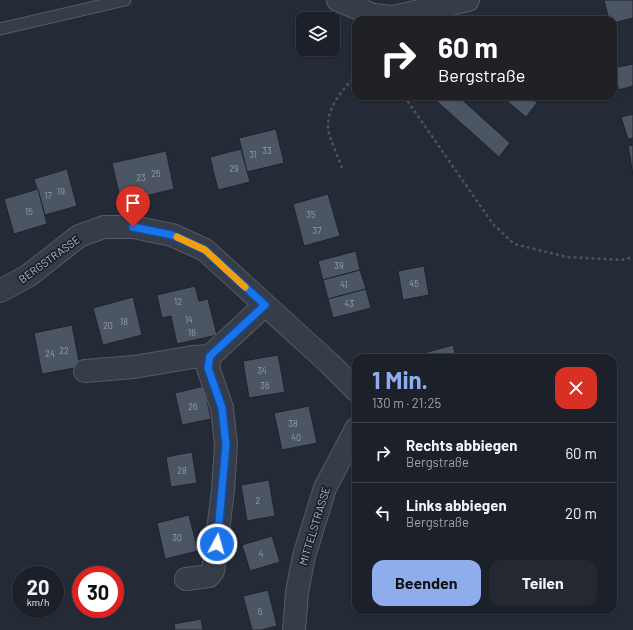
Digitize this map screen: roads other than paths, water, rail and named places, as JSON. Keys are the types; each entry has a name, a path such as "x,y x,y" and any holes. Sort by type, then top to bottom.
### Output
{"street":[{"path":"338,0 373,15 380,16"},
{"path":"401,16 468,0"},
{"name":"BERGSTRASSE","path":"0,291 28,276 79,236 104,227 133,227 172,235 205,250 329,362 352,386"},
{"path":"186,579 209,576 213,571 222,498 226,445 222,408 208,368 210,356 265,305"},
{"path":"85,371 210,356"},
{"name":"MITTELSTRASSE","path":"294,630 297,592 304,556 325,488 352,437"}],"lane":[{"path":"0,29 125,0"}]}
